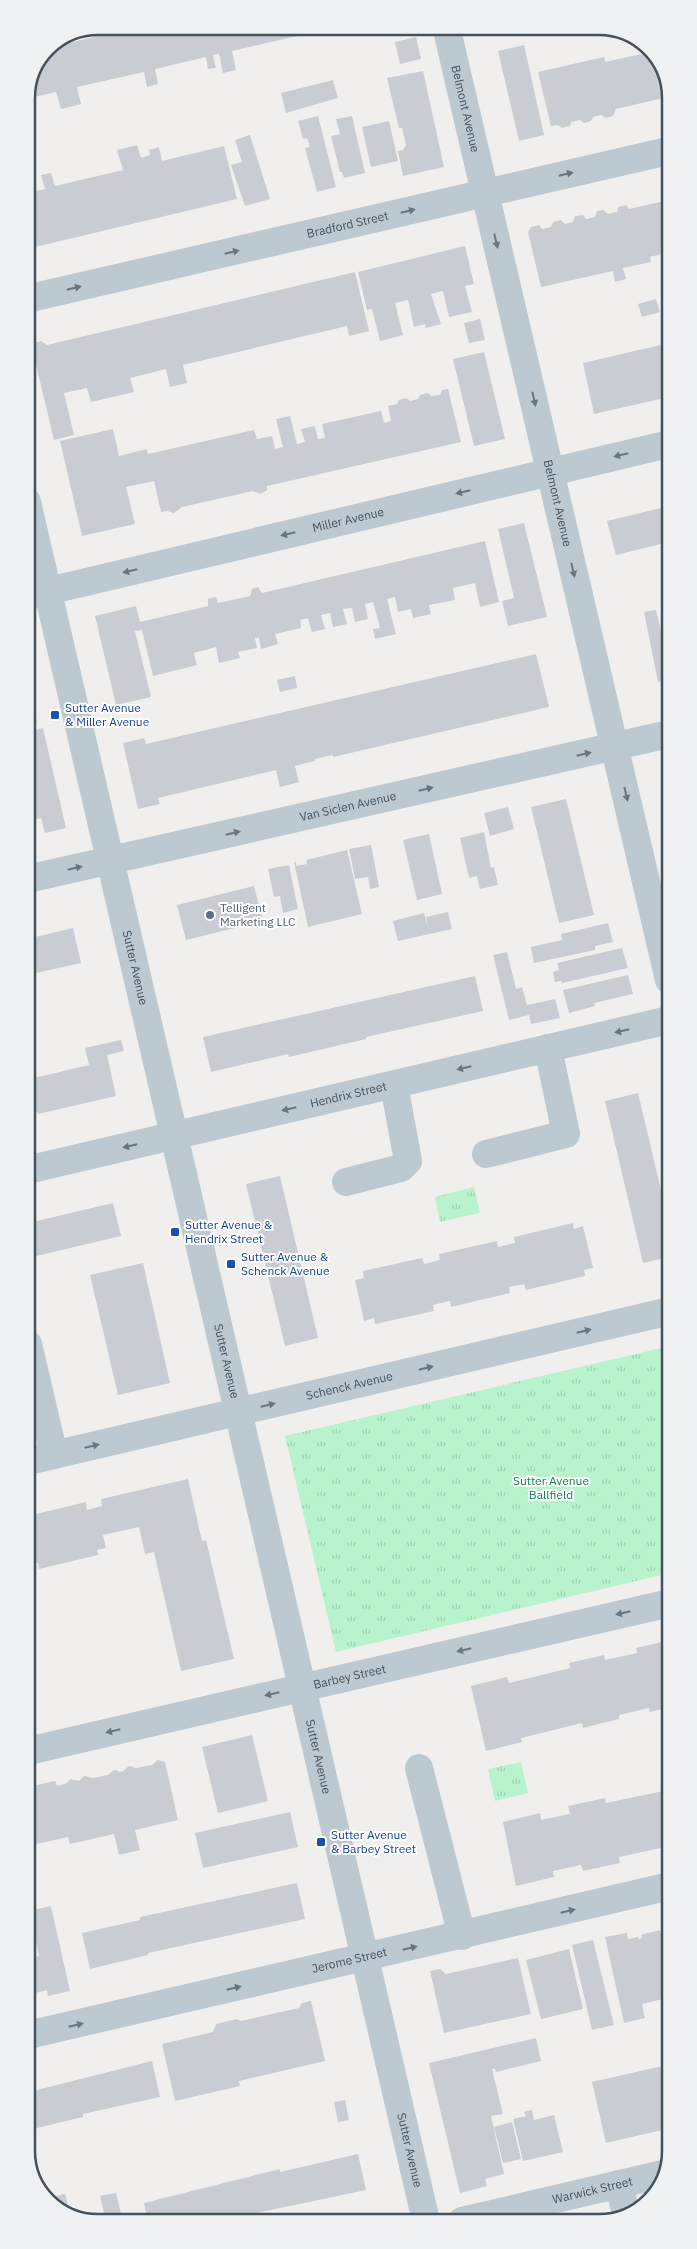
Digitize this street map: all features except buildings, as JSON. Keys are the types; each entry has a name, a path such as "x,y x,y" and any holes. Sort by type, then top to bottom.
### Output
{"street":[{"name":"Belmont Avenue","path":"448,35 662,950"},
{"name":"Bradford Street","path":"35,297 662,152"},
{"name":"Miller Avenue","path":"37,593 662,446"},
{"name":"Sutter Avenue","path":"35,575 37,593 110,860 424,2214"},
{"name":"Van Siclen Avenue","path":"35,877 662,736"},
{"name":"Hendrix Street","path":"35,1168 662,1022"},
{"path":"486,1154 566,1134 548,1048"},
{"path":"346,1182 401,1168 408,1161 394,1085"},
{"name":"Schenck Avenue","path":"35,1459 662,1313"},
{"path":"35,1374 54,1455"},
{"name":"Barbey Street","path":"35,1749 662,1604"},
{"path":"418,1768 462,1936"},
{"name":"Jerome Street","path":"35,2034 662,1888"},
{"name":"Warwick Street","path":"492,2214 657,2175"},
{"path":"619,2184 624,2208"}],"green space":[{"path":"474,1187 480,1213 440,1222 435,1197"},
{"name":"Sutter Avenue Ballfield","path":"662,1348 662,1575 336,1652 285,1436"},
{"path":"521,1762 528,1793 495,1801 488,1769"}],"place":[{"name":"Sutter Avenue & Miller Avenue","path":"55,715"},
{"name":"Telligent Marketing LLC","path":"210,915"},
{"name":"Sutter Avenue & Hendrix Street","path":"175,1232"},
{"name":"Sutter Avenue & Schenck Avenue","path":"231,1264"},
{"name":"Sutter Avenue & Barbey Street","path":"321,1842"}]}
